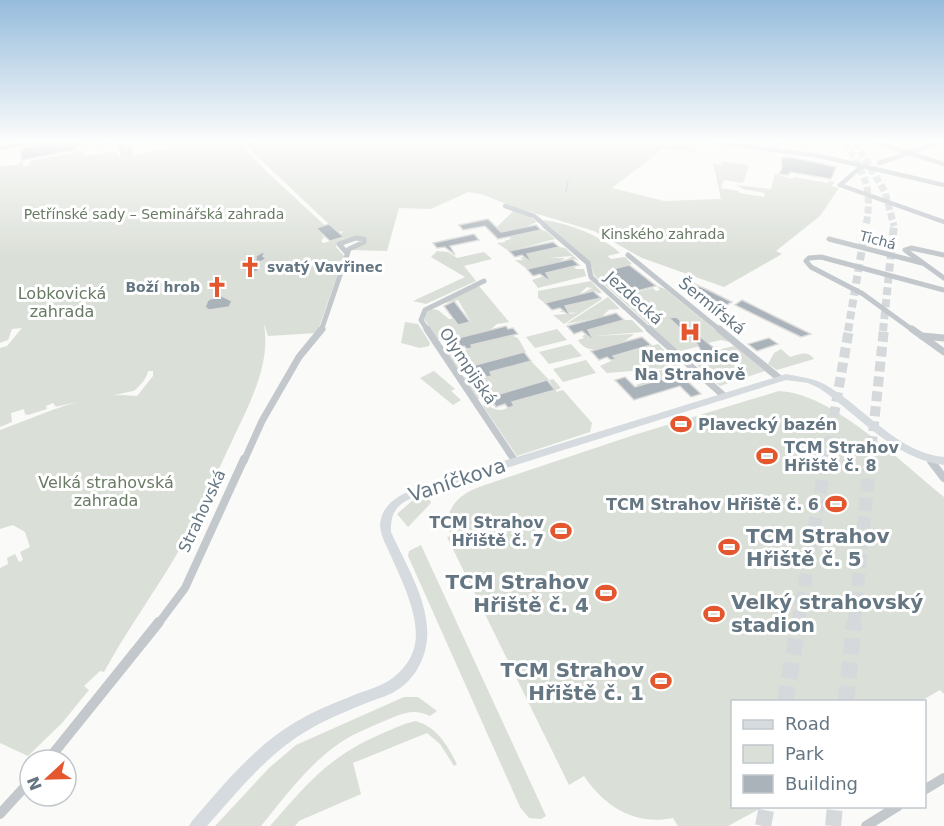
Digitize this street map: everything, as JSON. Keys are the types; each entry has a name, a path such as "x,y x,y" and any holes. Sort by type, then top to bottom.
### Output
{"main road":[{"name":"Vaníčkova","path":"197,826 230,788 281,741 304,724 391,687 404,679 415,666 420,655 423,632 420,614 386,532 386,514 391,507 409,495 779,378 804,379 822,386 912,452 931,461"},
{"path":"931,461 944,461"}],"street":[{"path":"845,181 840,185 944,222"},
{"path":"925,181 944,185"},
{"name":"Jezdecká","path":"505,206 534,216 588,263 591,277 723,395"},
{"name":"Strahovská","path":"58,748 120,673 185,588 262,421 299,357 321,331 349,249 364,242 364,239 356,238 339,244 347,253"},
{"name":"Tichá","path":"829,239 922,263"},
{"path":"944,255 914,248 906,249 944,278"},
{"name":"Šermířská","path":"628,255 779,378"},
{"path":"944,290 821,257 813,257 806,261 811,267 863,294 944,352"},
{"name":"Olympijská","path":"484,281 432,305 425,310 421,320 515,461"},
{"path":"922,336 944,338"},
{"path":"931,461 944,478"},
{"path":"926,789 944,778"},
{"path":"0,814 18,794"},
{"path":"866,826 896,808"}],"green space":[{"path":"0,181 276,181 333,233 321,234 324,238 321,240 323,243 344,238 341,234 343,231 338,232 333,228 283,181 622,181 612,188 664,201 721,199 717,181 724,181 721,188 764,197 765,193 743,189 737,185 771,189 773,181 814,181 835,182 831,186 839,188 820,216 776,251 782,254 724,287 642,258 594,231 514,207 481,194 468,192 431,209 399,208 387,251 351,250 365,243 366,238 337,243 336,247 344,256 317,333 268,336 264,324 264,355 257,384 180,549 104,672 100,671 84,686 89,690 62,723 36,748 18,748 18,751 0,743 0,568 8,564 7,558 15,554 19,562 23,560 20,552 30,547 25,532 13,525 0,529 0,430 75,403 56,407 53,403 46,406 47,409 28,415 25,414 24,409 11,413 12,422 0,427 0,348 7,346 22,328 12,329 8,340 0,343","holes":["148,371 153,371 153,376 137,396 111,396 135,390 143,382"]},
{"path":"513,211 529,216 537,222 523,228 493,234 492,232"},
{"path":"543,220 574,227 604,241 620,253 607,256 611,259 625,257 632,264 607,270 615,277 611,277 612,280 618,280 633,293 653,288 656,291 660,290 657,286 665,289 730,342 721,340 708,343 676,317 670,319 700,346 677,350 594,275 590,263"},
{"path":"541,230 546,231 555,239 509,251 497,243 506,242 504,241 511,239 510,237"},
{"path":"559,247 565,248 579,261 574,259 564,261 573,256 548,258 565,258 559,262 527,269 515,260 524,260 520,258 528,256 527,254"},
{"path":"437,251 448,252 457,258 484,252 492,259 464,266 476,281 426,304 413,301 465,277 431,257"},
{"path":"573,266 576,269 584,269 586,276 538,288 532,280 547,275 546,273"},
{"path":"591,281 602,293 595,291 583,293 592,288 587,287 578,295 545,303 538,298 538,291"},
{"path":"479,286 509,322 497,324 490,330 450,340 447,337 438,339 424,319 425,314 431,309 438,310 458,325 471,322 458,300 441,304"},
{"path":"608,297 620,309 591,311 609,310 601,317 566,324"},
{"path":"601,298 564,324 553,315 579,313 559,312 567,309 565,306"},
{"path":"632,320 644,332 593,336 634,334 621,343 597,350 583,346 578,340 590,333 588,330"},
{"path":"405,322 418,324 430,343 429,346 420,348 401,343"},
{"path":"557,329 567,340 535,348 526,337"},
{"path":"510,335 518,338 526,352 458,369 443,348 456,355 464,354 464,351 472,348 471,345"},
{"path":"571,344 582,356 549,364 539,352"},
{"path":"658,344 681,367 607,373 600,366 615,359 613,356"},
{"path":"734,346 765,371 720,386 687,356 695,353 704,361 724,355 721,349"},
{"path":"781,349 790,357 806,354 814,359 777,370 768,364 774,353"},
{"path":"586,360 596,373 563,382 553,369"},
{"path":"531,361 549,380 478,399 461,375 475,383 492,375 491,372"},
{"path":"684,368 691,375 683,377 680,374 636,385 645,382 652,371"},
{"path":"434,371 455,389 451,391 461,400 453,405 420,378"},
{"path":"553,379 561,388 556,392 563,390 592,423 590,432 517,456 483,406 486,404 502,410 513,406 512,402 555,390 549,380"},
{"name":"Velký strahovský stadion","path":"779,391 800,395 821,403 843,416 887,449 944,497 944,694 940,690 922,700 731,700 731,808 761,808 728,826 678,826 673,818 659,820 633,816 611,805 584,776 569,785 447,537 451,536 448,519 453,505 471,490 634,435"},
{"path":"428,495 431,503 408,527 397,514 413,500"},
{"path":"421,545 546,816 541,819 529,818 520,807 408,556 409,551"},
{"path":"404,697 418,697 437,711 430,716 417,712 400,715 342,741 306,772 261,826 215,826 269,768 296,745"},
{"path":"416,721 436,733 457,764 454,766 440,744 427,733 353,763 361,794 299,821 295,826 270,826 307,784 332,762 363,743 398,726"}],"building":[{"path":"488,219 501,232 536,225 541,230 498,239 485,226 463,230 459,225"},
{"path":"329,224 344,237 330,241 316,228"},
{"path":"474,234 479,240 450,246 455,255 445,247 437,248 433,243"},
{"path":"553,242 559,247 527,254 532,263 522,255 515,257 509,251"},
{"path":"266,250 263,256 266,259 258,263 258,271 250,273 243,269 243,263 256,260 256,256"},
{"path":"572,259 579,265 546,273 551,282 540,274 533,276 527,269"},
{"path":"629,265 656,286 633,292 609,270"},
{"path":"694,284 732,302 725,306 686,287"},
{"path":"593,291 601,298 565,306 571,317 560,308 552,310 545,303"},
{"path":"220,295 232,301 229,307 209,310 205,307 208,300"},
{"path":"742,300 811,334 801,337 735,305"},
{"path":"454,301 470,322 458,325 444,306"},
{"path":"616,313 624,320 588,330 594,341 582,331 574,334 567,326"},
{"name":"Nemocnice Na Strahově","path":"676,317 714,348 717,347 725,354 704,361 696,353 702,352 697,344 669,318"},
{"path":"506,326 508,329 513,328 518,334 471,345 472,348 467,349 464,346 456,349 450,340"},
{"path":"642,337 651,345 613,356 616,359 611,360 607,357 599,360 591,351"},
{"path":"769,338 778,344 757,351 748,344"},
{"path":"524,352 531,361 490,372 492,376 487,377 484,374 475,376 468,367"},
{"path":"680,374 701,394 691,397 680,386 634,400 615,380 625,377 635,387"},
{"path":"547,380 555,390 512,402 514,406 508,408 505,404 496,407 489,397"}],"waterway":[{"path":"566,191 568,181"}],"tunnel":[{"path":"865,181 868,201 866,226"},
{"path":"878,181 885,192 894,226"},
{"path":"848,331 866,225"},
{"path":"883,331 894,226"},
{"path":"826,461 849,329"},
{"path":"870,461 884,329"},
{"path":"798,624 826,459"},
{"path":"854,624 870,459"},
{"path":"785,700 799,622"},
{"path":"846,700 854,622"},
{"path":"763,826 767,808"},
{"path":"833,826 835,808"}],"place":[{"name":"svatý Vavřinec","path":"250,267"},
{"name":"Boží hrob","path":"217,287"},
{"name":"Nemocnice Na Strahově","path":"690,332"},
{"name":"Plavecký bazén","path":"681,424"},
{"name":"TCM Strahov Hřiště č. 8","path":"767,456"},
{"name":"TCM Strahov Hřiště č. 6","path":"836,504"},
{"name":"TCM Strahov Hřiště č. 7","path":"561,531"},
{"name":"TCM Strahov Hřiště č. 5","path":"729,547"},
{"name":"TCM Strahov Hřiště č. 4","path":"606,593"},
{"name":"Velký strahovský stadion","path":"714,614"},
{"name":"TCM Strahov Hřiště č. 1","path":"661,681"}],"park label":[{"name":"Petřínské sady – Seminářská zahrada","path":"154,214"},
{"name":"Kinského zahrada","path":"663,234"},
{"name":"Lobkovická zahrada","path":"62,302"},
{"name":"Velká strahovská zahrada","path":"106,491"}]}
